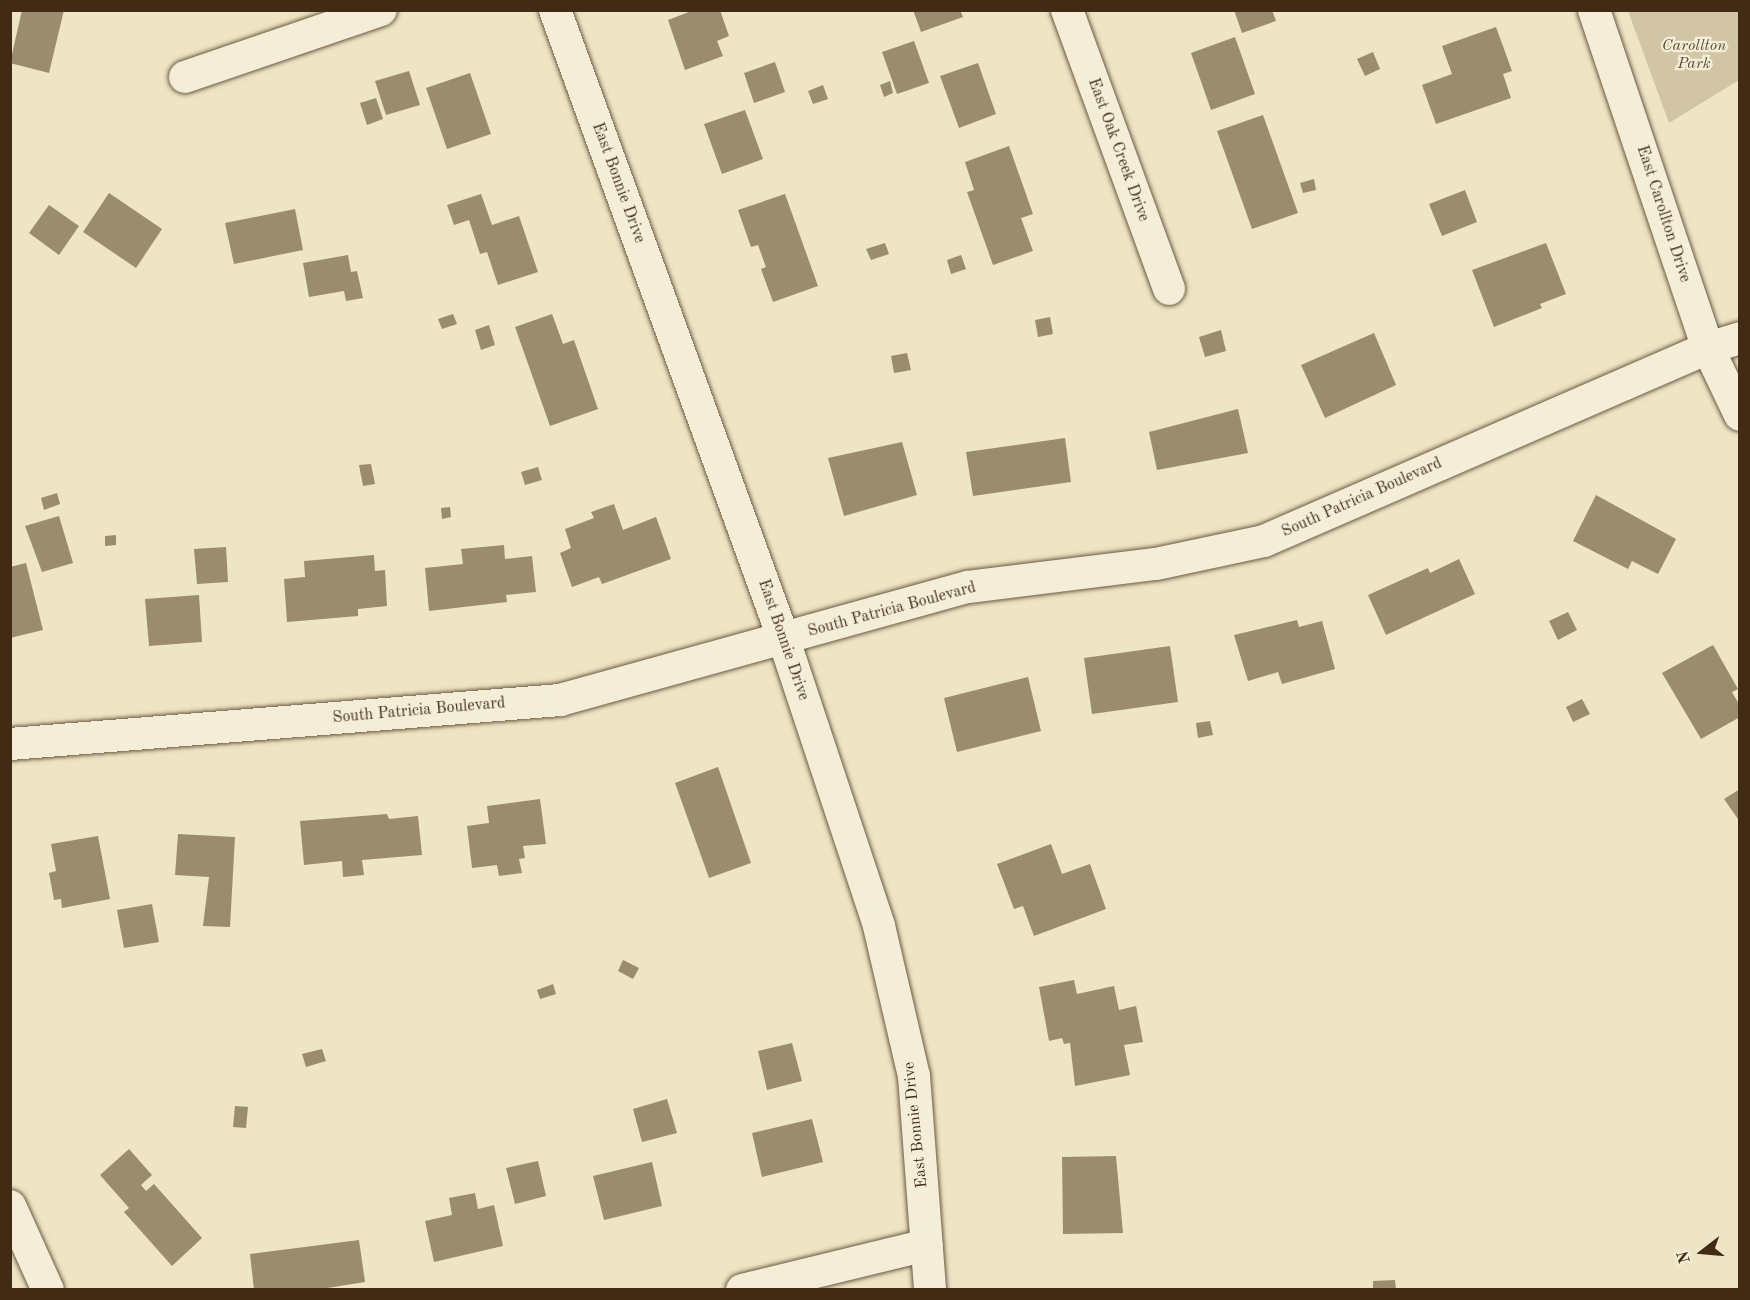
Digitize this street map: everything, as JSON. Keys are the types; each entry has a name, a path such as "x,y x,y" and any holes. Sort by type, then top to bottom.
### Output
{"street":[{"path":"185,77 381,10"},
{"name":"East Bonnie Drive","path":"555,10 784,640 879,926 914,1076 930,1290"},
{"name":"East Oak Creek Drive","path":"1066,10 1169,289"},
{"name":"East Carollton Drive","path":"1594,10 1708,348 1740,415"},
{"name":"South Patricia Boulevard","path":"10,744 560,700 784,640 968,587 1156,564 1264,541 1708,348 1740,338"},
{"path":"10,1206 48,1290"},
{"path":"742,1290 927,1245"}],"green space":[{"name":"Carollton Park","path":"1628,11 1739,11 1739,80 1669,123"}],"building":[{"path":"22,10 64,10 49,73 10,63"},
{"path":"694,10 720,10 729,36 717,41 723,56 685,70 668,20"},
{"path":"913,10 960,10 963,17 921,32"},
{"path":"1234,10 1272,10 1276,21 1242,33"},
{"path":"1496,27 1512,71 1503,74 1511,98 1436,124 1422,85 1452,74 1442,46"},
{"path":"1235,37 1255,94 1211,110 1191,53"},
{"path":"914,41 929,83 897,94 882,52"},
{"path":"1373,52 1380,69 1365,76 1357,59"},
{"path":"775,62 785,92 754,103 744,73"},
{"path":"978,63 996,114 959,128 940,76"},
{"path":"409,71 420,105 386,115 375,81"},
{"path":"470,73 491,134 447,149 426,88"},
{"path":"890,81 893,93 884,97 880,85"},
{"path":"823,85 828,99 813,104 808,91"},
{"path":"376,98 383,119 367,125 360,103"},
{"path":"745,110 763,159 722,174 704,124"},
{"path":"1263,115 1298,213 1252,229 1217,131"},
{"path":"1009,146 1033,214 1021,218 1033,251 993,265 967,192 974,190 965,162"},
{"path":"1314,179 1316,190 1303,193 1300,183"},
{"path":"1465,190 1477,222 1442,236 1429,204"},
{"path":"109,193 162,229 136,268 83,232"},
{"path":"481,194 492,225 519,216 538,272 498,285 487,252 480,254 469,220 454,225 447,205"},
{"path":"785,194 818,286 773,302 761,269 766,267 758,245 751,247 738,210"},
{"path":"49,205 79,226 59,255 29,233"},
{"path":"295,209 303,250 234,264 225,223"},
{"path":"885,243 889,254 871,260 866,249"},
{"path":"1546,243 1566,294 1540,304 1542,308 1494,327 1472,270"},
{"path":"348,255 351,272 357,271 363,298 346,301 344,291 309,297 303,263"},
{"path":"961,255 966,269 951,274 947,260"},
{"path":"453,314 457,324 442,329 438,319"},
{"path":"552,314 563,344 574,340 598,409 550,426 515,327"},
{"path":"1050,317 1053,334 1038,337 1035,320"},
{"path":"489,325 495,345 481,350 475,330"},
{"path":"1221,330 1226,351 1205,357 1199,337"},
{"path":"1374,333 1396,385 1325,418 1301,365"},
{"path":"907,353 911,370 894,373 891,356"},
{"path":"1238,409 1248,453 1157,470 1149,432"},
{"path":"1065,438 1071,482 973,496 966,452"},
{"path":"902,442 917,495 844,516 828,458"},
{"path":"371,464 375,484 363,486 359,465"},
{"path":"538,467 542,480 525,485 521,472"},
{"path":"57,493 60,504 44,510 41,498"},
{"path":"1596,495 1676,539 1658,574 1632,561 1628,569 1573,541"},
{"path":"614,504 623,530 656,517 671,559 602,584 599,577 572,587 560,553 571,548 565,529 594,518 591,512"},
{"path":"450,507 451,517 442,519 441,508"},
{"path":"59,516 73,563 42,572 25,526"},
{"path":"116,535 116,545 105,546 105,536"},
{"path":"504,545 505,559 532,556 536,592 506,595 507,602 429,611 425,568 463,564 461,549"},
{"path":"226,547 228,582 197,584 194,549"},
{"path":"374,555 375,571 385,570 387,606 358,609 358,616 287,622 284,579 305,577 304,561"},
{"path":"1459,559 1475,594 1386,635 1368,595 1428,568 1430,573"},
{"path":"26,563 43,630 10,638 10,567"},
{"path":"199,595 202,642 149,646 145,599"},
{"path":"1568,612 1577,630 1558,640 1549,621"},
{"path":"1297,620 1299,627 1322,621 1335,669 1282,684 1278,672 1248,681 1234,635"},
{"path":"1713,645 1738,689 1732,692 1740,706 1740,717 1701,739 1662,673"},
{"path":"1170,646 1178,702 1092,714 1084,658"},
{"path":"1028,677 1041,731 957,752 944,698"},
{"path":"1582,699 1590,714 1573,722 1566,707"},
{"path":"1210,721 1213,735 1198,738 1196,723"},
{"path":"718,767 751,863 709,878 675,783"},
{"path":"1740,789 1740,822 1724,799"},
{"path":"540,799 546,844 523,846 525,858 519,859 522,873 499,876 497,865 472,868 467,826 489,823 487,806"},
{"path":"387,814 389,819 418,816 422,855 362,860 364,875 343,877 342,861 304,865 300,821"},
{"path":"178,834 235,837 230,927 203,926 209,877 175,875"},
{"path":"98,836 110,899 62,908 61,899 54,900 49,873 56,871 51,844"},
{"path":"1051,844 1062,874 1090,864 1106,909 1034,936 1023,906 1014,909 997,864"},
{"path":"152,904 159,942 124,948 117,910"},
{"path":"623,960 639,968 633,979 618,971"},
{"path":"1074,980 1077,994 1114,986 1119,1010 1136,1006 1143,1042 1124,1045 1130,1075 1075,1086 1070,1043 1064,1044 1062,1038 1049,1041 1039,987"},
{"path":"553,984 556,994 540,999 537,990"},
{"path":"792,1043 802,1081 767,1090 758,1051"},
{"path":"322,1049 326,1061 306,1067 302,1054"},
{"path":"667,1099 677,1133 642,1142 633,1109"},
{"path":"235,1106 248,1107 246,1128 233,1127"},
{"path":"812,1119 823,1162 762,1177 752,1133"},
{"path":"129,1149 152,1175 141,1185 146,1191 154,1184 202,1238 172,1266 124,1212 129,1208 100,1175"},
{"path":"1116,1156 1123,1233 1063,1234 1062,1157"},
{"path":"538,1161 546,1196 515,1204 506,1168"},
{"path":"652,1162 662,1206 604,1220 593,1176"},
{"path":"475,1193 478,1209 494,1205 503,1246 434,1262 425,1221 452,1215 449,1198"},
{"path":"359,1240 365,1282 315,1290 254,1290 250,1254"},
{"path":"1395,1280 1396,1290 1373,1290 1373,1281"}]}
